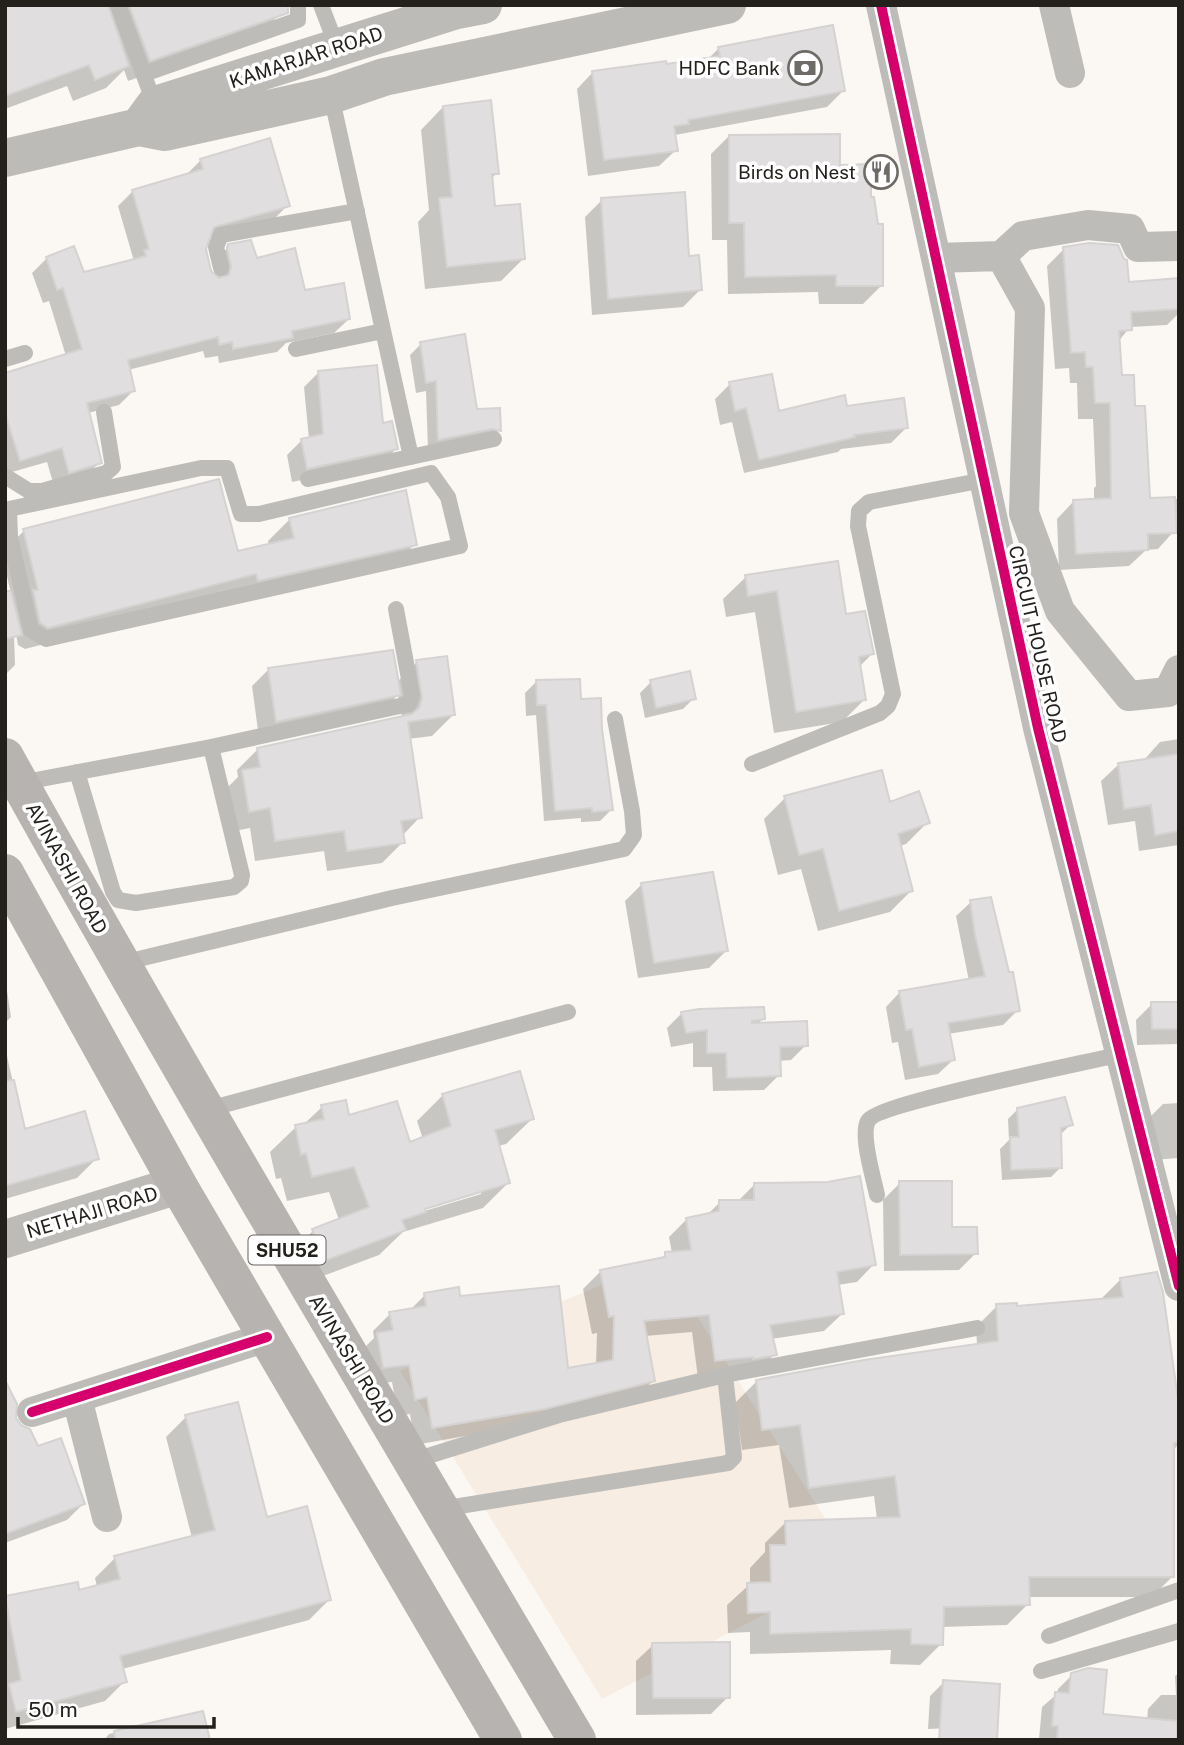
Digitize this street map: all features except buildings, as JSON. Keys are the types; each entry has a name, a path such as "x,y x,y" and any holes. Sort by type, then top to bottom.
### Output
{"main road":[{"name":"KAMARJAR ROAD","path":"151,110 457,9 483,5"},
{"path":"5,158 151,110 331,95 384,77 727,5"},
{"name":"AVINASHI ROAD","path":"13,770 120,964 577,1740"},
{"name":"SHU52","path":"5,873 178,1185 503,1740"},
{"name":"NETHAJI ROAD","path":"5,1238 178,1185"}],"street":[{"name":"CIRCUIT HOUSE ROAD","path":"881,5 1038,728 1121,1054 1175,1246 1179,1286"},
{"path":"1054,5 1070,73"},
{"path":"936,258 1001,256 1023,236 1088,225 1130,229 1138,247 1179,246"},
{"path":"1001,256 1030,308 1024,513 1060,611 1129,696 1168,692 1179,670"},
{"path":"32,1412 267,1337"},
{"path":"77,1398 107,1517"}],"lane":[{"path":"118,5 151,110 298,20 298,5"},
{"path":"321,5 337,47"},
{"path":"331,95 411,457"},
{"path":"221,268 216,247 221,235 357,211"},
{"path":"296,349 383,331"},
{"path":"5,359 25,354"},
{"path":"5,476 29,491 42,491 106,473 113,467 104,412"},
{"path":"308,479 494,439"},
{"path":"201,468 227,468 241,514 259,514 431,473 448,497 460,546 46,639 31,630 8,538 9,509 201,468"},
{"path":"752,764 880,713 888,706 893,694 858,526 859,511 869,502 984,480"},
{"path":"13,770 77,772 211,747 409,704 412,695 396,609"},
{"path":"120,964 392,898 624,849 634,835 615,719"},
{"path":"77,772 113,892 118,900 136,902 234,887 241,881 242,875 211,747"},
{"path":"205,1110 568,1012"},
{"path":"877,1195 865,1135 868,1121 877,1113 930,1097 1121,1054"},
{"path":"412,1461 559,1415 725,1375 977,1328"},
{"path":"441,1509 728,1463 734,1457 725,1375"},
{"path":"1049,1636 1179,1590"},
{"path":"1041,1671 1179,1631"}],"shaded area":[{"path":"661,1259 856,1567 602,1699 400,1371"}],"cycle path":[{"path":"881,5 1038,728 1179,1286"},
{"path":"32,1412 267,1337"}],"place":[{"name":"HDFC Bank","path":"805,68"},
{"name":"Birds on Nest","path":"881,172"}]}
